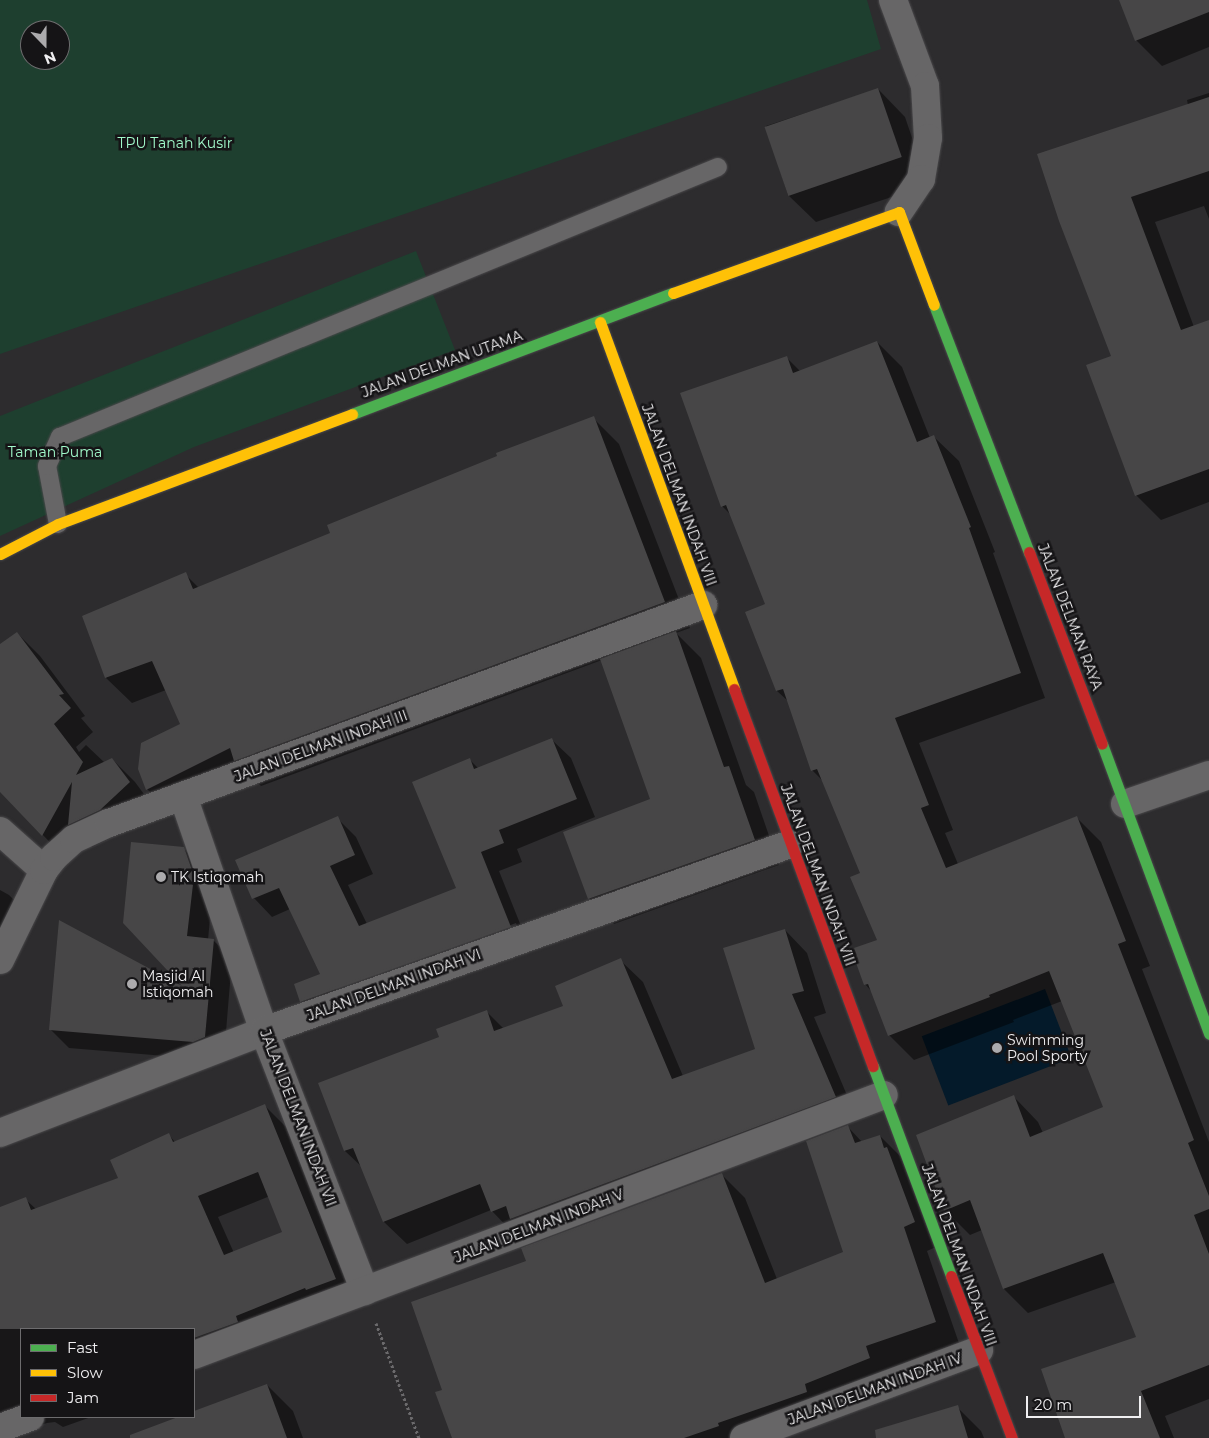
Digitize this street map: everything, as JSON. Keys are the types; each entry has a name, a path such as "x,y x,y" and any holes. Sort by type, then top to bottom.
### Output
{"street":[{"path":"893,0 926,86 928,138 920,179 899,212"},
{"name":"JALAN DELMAN UTAMA","path":"0,554 58,524 899,212"},
{"name":"JALAN DELMAN RAYA","path":"899,212 1125,804 1209,1034"},
{"name":"JALAN DELMAN INDAH VIII","path":"600,322 790,844 1012,1438"},
{"name":"JALAN DELMAN INDAH III","path":"0,960 44,870 54,857 74,839 183,796 703,605"},
{"path":"1125,804 1209,775"},
{"name":"JALAN DELMAN INDAH VII","path":"183,796 264,1031 365,1292"},
{"path":"0,831 44,870"},
{"name":"JALAN DELMAN INDAH VI","path":"0,1133 264,1031 790,844"},
{"name":"JALAN DELMAN INDAH V","path":"195,1356 884,1095"},
{"name":"JALAN DELMAN INDAH IV","path":"744,1438 979,1350"},
{"path":"0,1428 27,1418"}],"lane":[{"path":"58,524 47,466 60,437 718,168"}],"path":[{"path":"365,1292 419,1438"}],"green space":[{"name":"TPU Tanah Kusir","path":"0,0 867,0 881,49 0,354"},
{"name":"Taman Puma","path":"416,251 455,350 194,447 0,536 0,416"}],"water":[{"name":"Swimming Pool Sporty","path":"1045,989 1072,1058 948,1105 922,1036"}],"building":[{"path":"1119,0 1209,0 1209,12 1135,41"},
{"path":"878,88 902,157 788,196 765,127"},
{"path":"1209,97 1209,171 1131,197 1181,330 1209,320 1209,469 1135,496 1086,365 1111,356 1059,221 1037,154"},
{"path":"877,341 917,442 934,435 971,527 969,528 1021,673 895,718 929,805 921,808 946,868 1077,816 1126,941 1118,944 1194,1140 1188,1143 1209,1196 1209,1209 1194,1215 1209,1254 1209,1365 1141,1391 1160,1438 1065,1438 1041,1369 1136,1337 1103,1253 1003,1289 970,1200 944,1211 916,1135 1014,1095 1030,1137 1103,1107 1049,971 989,995 990,997 888,1036 868,984 864,985 851,949 877,940 850,877 860,873 817,769 811,771 783,689 776,691 745,612 765,604 726,505 721,507 680,393 787,356 793,373"},
{"path":"594,416 665,602 234,761 230,748 146,790 138,769 141,743 180,724 152,661 105,678 82,616 186,572 193,589 330,533 327,525 497,456 496,453"},
{"path":"676,631 724,767 729,766 755,840 588,899 563,832 650,799 600,659"},
{"path":"17,632 64,694 59,695 71,708 54,724 83,762 76,775 112,758 130,782 100,810 68,825 72,782 42,836 0,792 0,644"},
{"path":"552,738 577,799 499,830 504,843 481,852 511,927 300,1002 294,984 320,974 279,888 252,899 235,860 338,816 355,855 330,866 359,926 456,888 412,782 470,758 474,769"},
{"name":"Masjid Al Istiqomah","path":"131,842 184,847 194,876 187,936 214,939 205,1037 193,1042 49,1030 59,920 182,986 123,923"},
{"path":"785,929 804,991 792,994 836,1097 510,1219 506,1206 491,1212 480,1184 383,1222 353,1148 344,1151 318,1083 439,1037 436,1029 487,1010 494,1031 563,1006 555,986 621,958 672,1079 755,1049 723,948"},
{"path":"265,1104 336,1279 306,1290 305,1288 236,1316 238,1322 195,1338 195,1328 0,1329 0,1207 26,1197 31,1210 118,1178 110,1160 169,1133 173,1142","holes":["258,1172 282,1232 224,1255 198,1196"]},
{"path":"848,1125 855,1143 880,1135 884,1148 887,1147 915,1222 904,1227 936,1322 866,1346 870,1358 805,1384 807,1392 718,1423 719,1426 684,1438 452,1438 435,1392 442,1390 411,1302 526,1261 521,1248 722,1173 765,1283 843,1252 806,1141"},
{"path":"267,1384 287,1438 130,1438 130,1435 175,1418 195,1418 195,1411"},
{"path":"958,1405 968,1438 876,1438 875,1430"}],"traffic: fast":[{"path":"352,414 673,293"},
{"path":"934,305 1029,552"},
{"path":"1102,744 1209,1034"},
{"path":"873,1066 951,1276"}],"traffic: slow":[{"path":"673,293 899,212 934,305"},
{"path":"600,322 734,689"},
{"path":"0,554 58,524 352,414"}],"traffic: jam":[{"path":"1029,552 1102,744"},
{"path":"734,689 873,1066"},
{"path":"951,1276 1012,1438"}],"place":[{"name":"TK Istiqomah","path":"161,877"},
{"name":"Masjid Al Istiqomah","path":"132,984"},
{"name":"Swimming Pool Sporty","path":"997,1048"}]}
